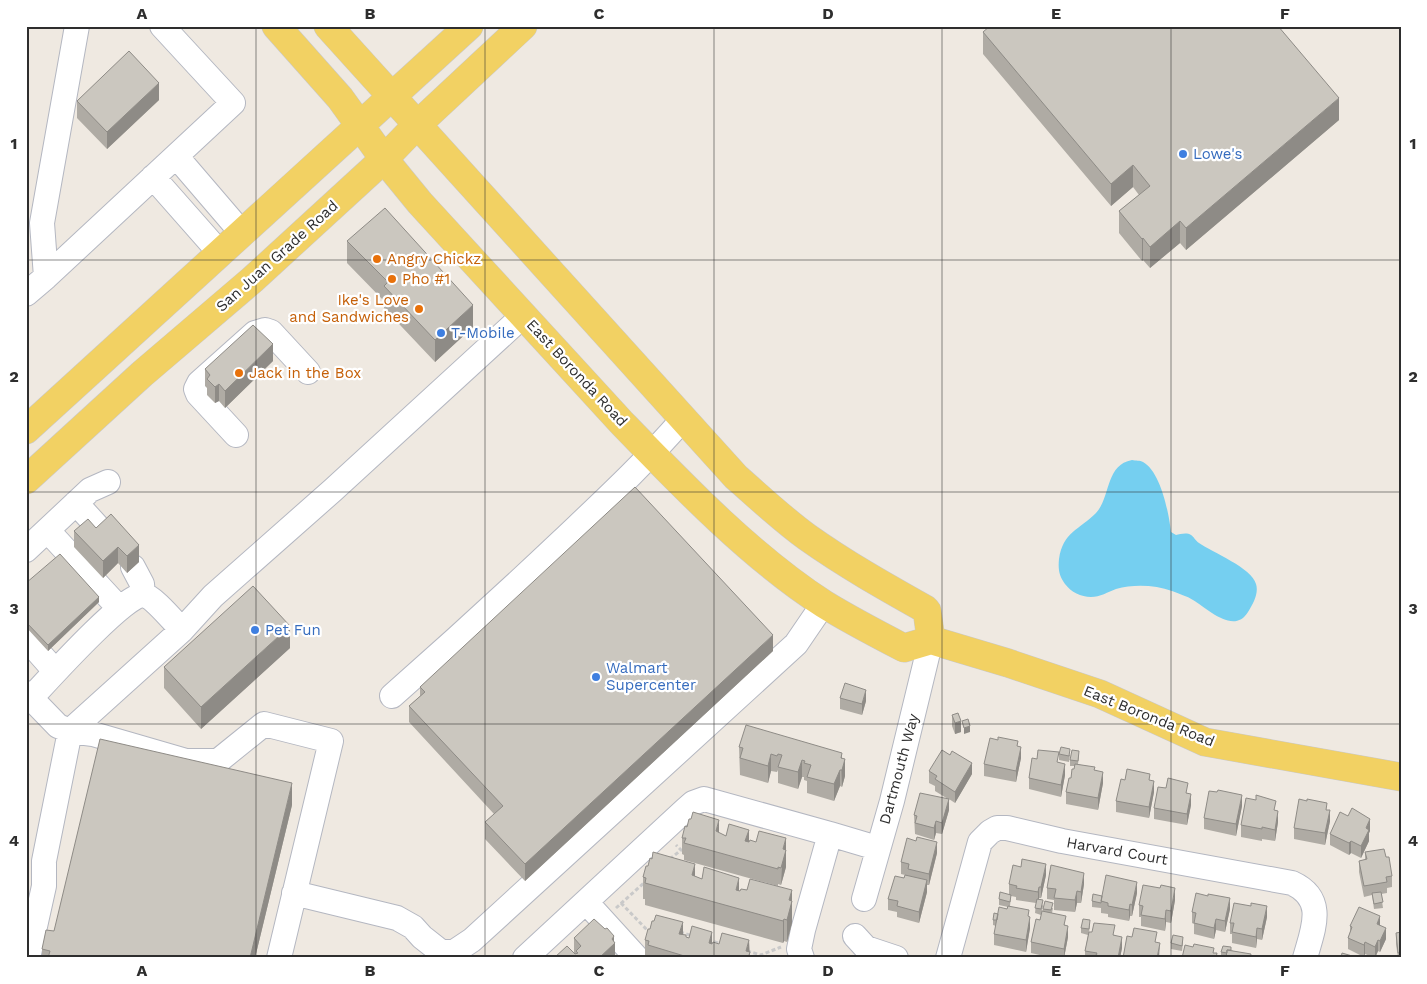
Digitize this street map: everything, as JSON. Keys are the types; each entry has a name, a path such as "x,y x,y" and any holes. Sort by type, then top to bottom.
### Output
{"main road":[{"name":"East Boronda Road","path":"276,26 340,98 384,159 420,203 653,455 735,534 774,567 824,603 904,648 931,640 1008,663 1100,694 1205,742 1401,777"},
{"path":"328,26 736,477 805,536 862,574 925,609 927,611 931,640"},
{"path":"26,430 469,26"},
{"name":"San Juan Grade Road","path":"26,480 142,374 252,280 384,159 523,26"}],"street":[{"path":"46,277 42,224 77,26"},
{"path":"26,294 233,103 162,26"},
{"path":"176,156 242,233"},
{"path":"153,177 220,253"},
{"path":"28,958 44,886 46,847 70,731 182,630 213,596 333,490 524,315"},
{"path":"236,434 198,394 196,389 199,382 256,333 266,330 271,332 308,372"},
{"path":"392,696 505,594 653,455 683,419"},
{"path":"26,550 90,490 108,482"},
{"path":"76,503 106,536"},
{"path":"48,531 119,608"},
{"path":"133,567 142,584 143,595"},
{"path":"182,630 150,599 143,595 135,597 119,608 29,696 58,726 70,731 93,734 186,761 218,761 264,724 331,741 279,958"},
{"path":"294,893 397,918 413,927 440,952 454,952 472,940 796,644 824,603"},
{"path":"26,638 55,671"},
{"name":"Dartmouth Way","path":"864,899 877,848 892,801 931,640"},
{"path":"525,958 693,803 704,800 877,848"},
{"name":"Harvard Court","path":"948,958 980,842 990,832 1002,828 1062,841 1292,883 1308,894 1315,910 1305,958"},
{"path":"801,951 830,834"},
{"path":"586,902 637,958"},
{"path":"855,936 866,948 896,958"}],"path":[{"path":"663,830 681,850 664,864"},
{"path":"604,922 650,877"},
{"path":"622,903 651,934 656,930"},
{"path":"678,932 697,937"},
{"path":"706,939 724,945"},
{"path":"742,950 759,956 789,944 801,951"}],"water":[{"path":"1132,460 1143,462 1155,475 1163,494 1171,532 1176,535 1186,533 1191,535 1199,543 1240,566 1253,578 1257,587 1256,595 1250,609 1242,618 1236,621 1228,621 1213,614 1188,597 1159,587 1130,586 1091,597 1076,594 1065,584 1060,575 1059,566 1064,543 1101,506 1117,468 1123,463"}],"building":[{"name":"Lowe's","path":"990,26 1278,26 1339,98 1186,228 1180,221 1150,247 1119,211 1150,186 1133,165 1111,184 983,32"},
{"path":"129,51 159,83 107,132 77,101"},
{"path":"385,208 473,305 435,340 384,286 388,282 347,241"},
{"path":"253,325 273,344 225,391 219,384 215,387 207,379 210,375 205,369"},
{"name":"Walmart Supercenter","path":"635,487 773,635 525,864 485,822 503,806 409,706 425,692 420,687"},
{"path":"111,514 139,545 127,556 118,547 103,561 74,531 88,519 96,528"},
{"path":"60,554 99,597 48,645 26,622 26,583"},
{"path":"253,586 290,626 201,707 164,667"},
{"path":"845,683 866,690 862,704 840,698"},
{"path":"958,713 961,721 955,723 952,715"},
{"path":"968,719 970,726 964,728 962,721"},
{"path":"746,725 842,753 841,758 845,759 842,770 840,770 834,784 807,777 811,765 804,763 805,761 802,760 798,772 778,767 782,755 778,754 777,756 771,754 768,766 740,758 743,748 739,747"},
{"path":"998,737 1018,741 1017,746 1021,747 1016,771 984,764 990,738 998,740"},
{"path":"100,739 292,783 250,958 48,958 50,951 42,949 46,930 54,931"},
{"path":"1061,747 1070,749 1069,756 1059,754"},
{"path":"942,750 950,755 952,751 972,763 955,792 935,779 937,776 929,771"},
{"path":"1038,750 1059,752 1057,762 1065,764 1061,785 1029,778 1032,758 1037,759"},
{"path":"1072,750 1079,751 1078,761 1070,760"},
{"path":"1075,764 1095,767 1094,770 1103,772 1098,798 1066,792"},
{"path":"1127,769 1150,774 1149,780 1154,781 1149,807 1116,801 1121,779 1125,780"},
{"path":"1168,778 1188,783 1186,793 1191,794 1187,814 1154,808 1158,787 1166,788"},
{"path":"1218,790 1242,795 1236,824 1204,818 1209,791 1217,792"},
{"path":"920,793 949,799 942,823 936,821 934,828 915,823 917,816 914,815"},
{"path":"1256,795 1276,801 1274,810 1278,811 1275,830 1241,825 1246,798 1256,800"},
{"path":"1299,799 1327,803 1326,810 1330,810 1325,833 1294,828"},
{"path":"1352,808 1370,819 1366,828 1369,830 1361,846 1351,841 1349,843 1330,834 1340,812 1348,816"},
{"path":"693,812 719,820 716,831 726,836 729,824 749,830 745,841 749,842 750,840 756,842 759,831 786,838 783,849 786,850 781,868 778,867 778,869 684,843 686,838 682,838 685,826 687,827"},
{"path":"917,837 937,842 929,874 908,869 909,864 901,862 907,838 916,841"},
{"path":"1384,849 1386,857 1389,857 1392,876 1386,877 1387,882 1364,886 1359,861 1367,859 1365,852"},
{"path":"653,852 695,864 692,875 702,879 704,867 739,878 736,890 747,890 750,879 792,890 789,900 792,901 787,920 784,919 783,921 645,883 646,878 643,877 650,858 652,859"},
{"path":"1022,859 1046,864 1041,887 1039,887 1038,892 1016,888 1017,886 1009,884 1013,865 1021,867"},
{"path":"1051,865 1084,873 1081,892 1077,891 1075,900 1054,898 1056,889 1047,888"},
{"path":"905,875 927,880 919,912 897,906 898,901 888,899 895,876 904,878"},
{"path":"1106,875 1137,882 1132,905 1130,904 1129,910 1108,906 1108,903 1101,901"},
{"path":"1143,885 1160,888 1161,885 1175,888 1171,911 1166,910 1165,919 1141,915 1143,906 1139,905"},
{"path":"1000,892 1011,895 1010,902 999,899"},
{"path":"1381,892 1383,902 1374,904 1372,893"},
{"path":"1196,893 1230,898 1225,921 1216,919 1214,928 1194,923 1196,913 1192,912"},
{"path":"1093,894 1102,896 1101,903 1092,901"},
{"path":"1037,899 1043,900 1041,909 1035,908"},
{"path":"1045,901 1053,903 1051,910 1043,909"},
{"path":"1234,903 1251,906 1251,903 1267,906 1262,929 1257,928 1256,937 1232,932 1234,923 1230,923"},
{"path":"1008,906 1029,910 1028,916 1030,917 1026,940 994,934 999,907 1007,909"},
{"path":"1359,907 1380,916 1377,924 1386,928 1375,947 1365,942 1364,945 1348,938 1352,927 1350,926"},
{"path":"1042,911 1066,916 1064,925 1068,926 1064,949 1031,942 1036,919 1040,920"},
{"path":"994,913 998,914 997,920 993,920"},
{"path":"656,915 683,922 679,934 686,935 689,938 692,926 712,932 709,943 712,944 713,942 719,944 722,933 749,940 746,951 750,952 748,958 691,958 648,945 649,941 645,940 648,929 650,929"},
{"path":"594,919 605,929 607,928 614,936 612,939 615,943 599,958 554,958 567,946 575,954 578,953 576,951 581,946 574,938"},
{"path":"1083,919 1090,920 1089,929 1081,928"},
{"path":"1094,923 1115,925 1113,935 1122,937 1118,958 1108,958 1096,955 1097,953 1085,951 1089,932 1092,932"},
{"path":"1134,928 1157,932 1155,942 1160,943 1157,958 1123,958 1127,936 1132,937"},
{"path":"1401,932 1401,952 1398,953 1396,933"},
{"path":"1173,935 1183,937 1182,946 1171,943"},
{"path":"1194,944 1214,948 1213,953 1217,953 1216,958 1182,958 1185,945 1193,947"},
{"path":"1223,946 1231,947 1231,950 1227,950 1227,953 1221,952"},
{"path":"1227,950 1251,954 1250,958 1226,958"},
{"path":"1342,953 1359,958 1341,958"}],"place":[{"name":"Lowe's","path":"1183,154"},
{"name":"Angry Chickz","path":"377,259"},
{"name":"Pho #1","path":"392,279"},
{"name":"Ike's Love and Sandwiches","path":"419,309"},
{"name":"T-Mobile","path":"441,333"},
{"name":"Jack in the Box","path":"239,373"},
{"name":"Pet Fun","path":"255,630"},
{"name":"Walmart Supercenter","path":"596,677"}]}
